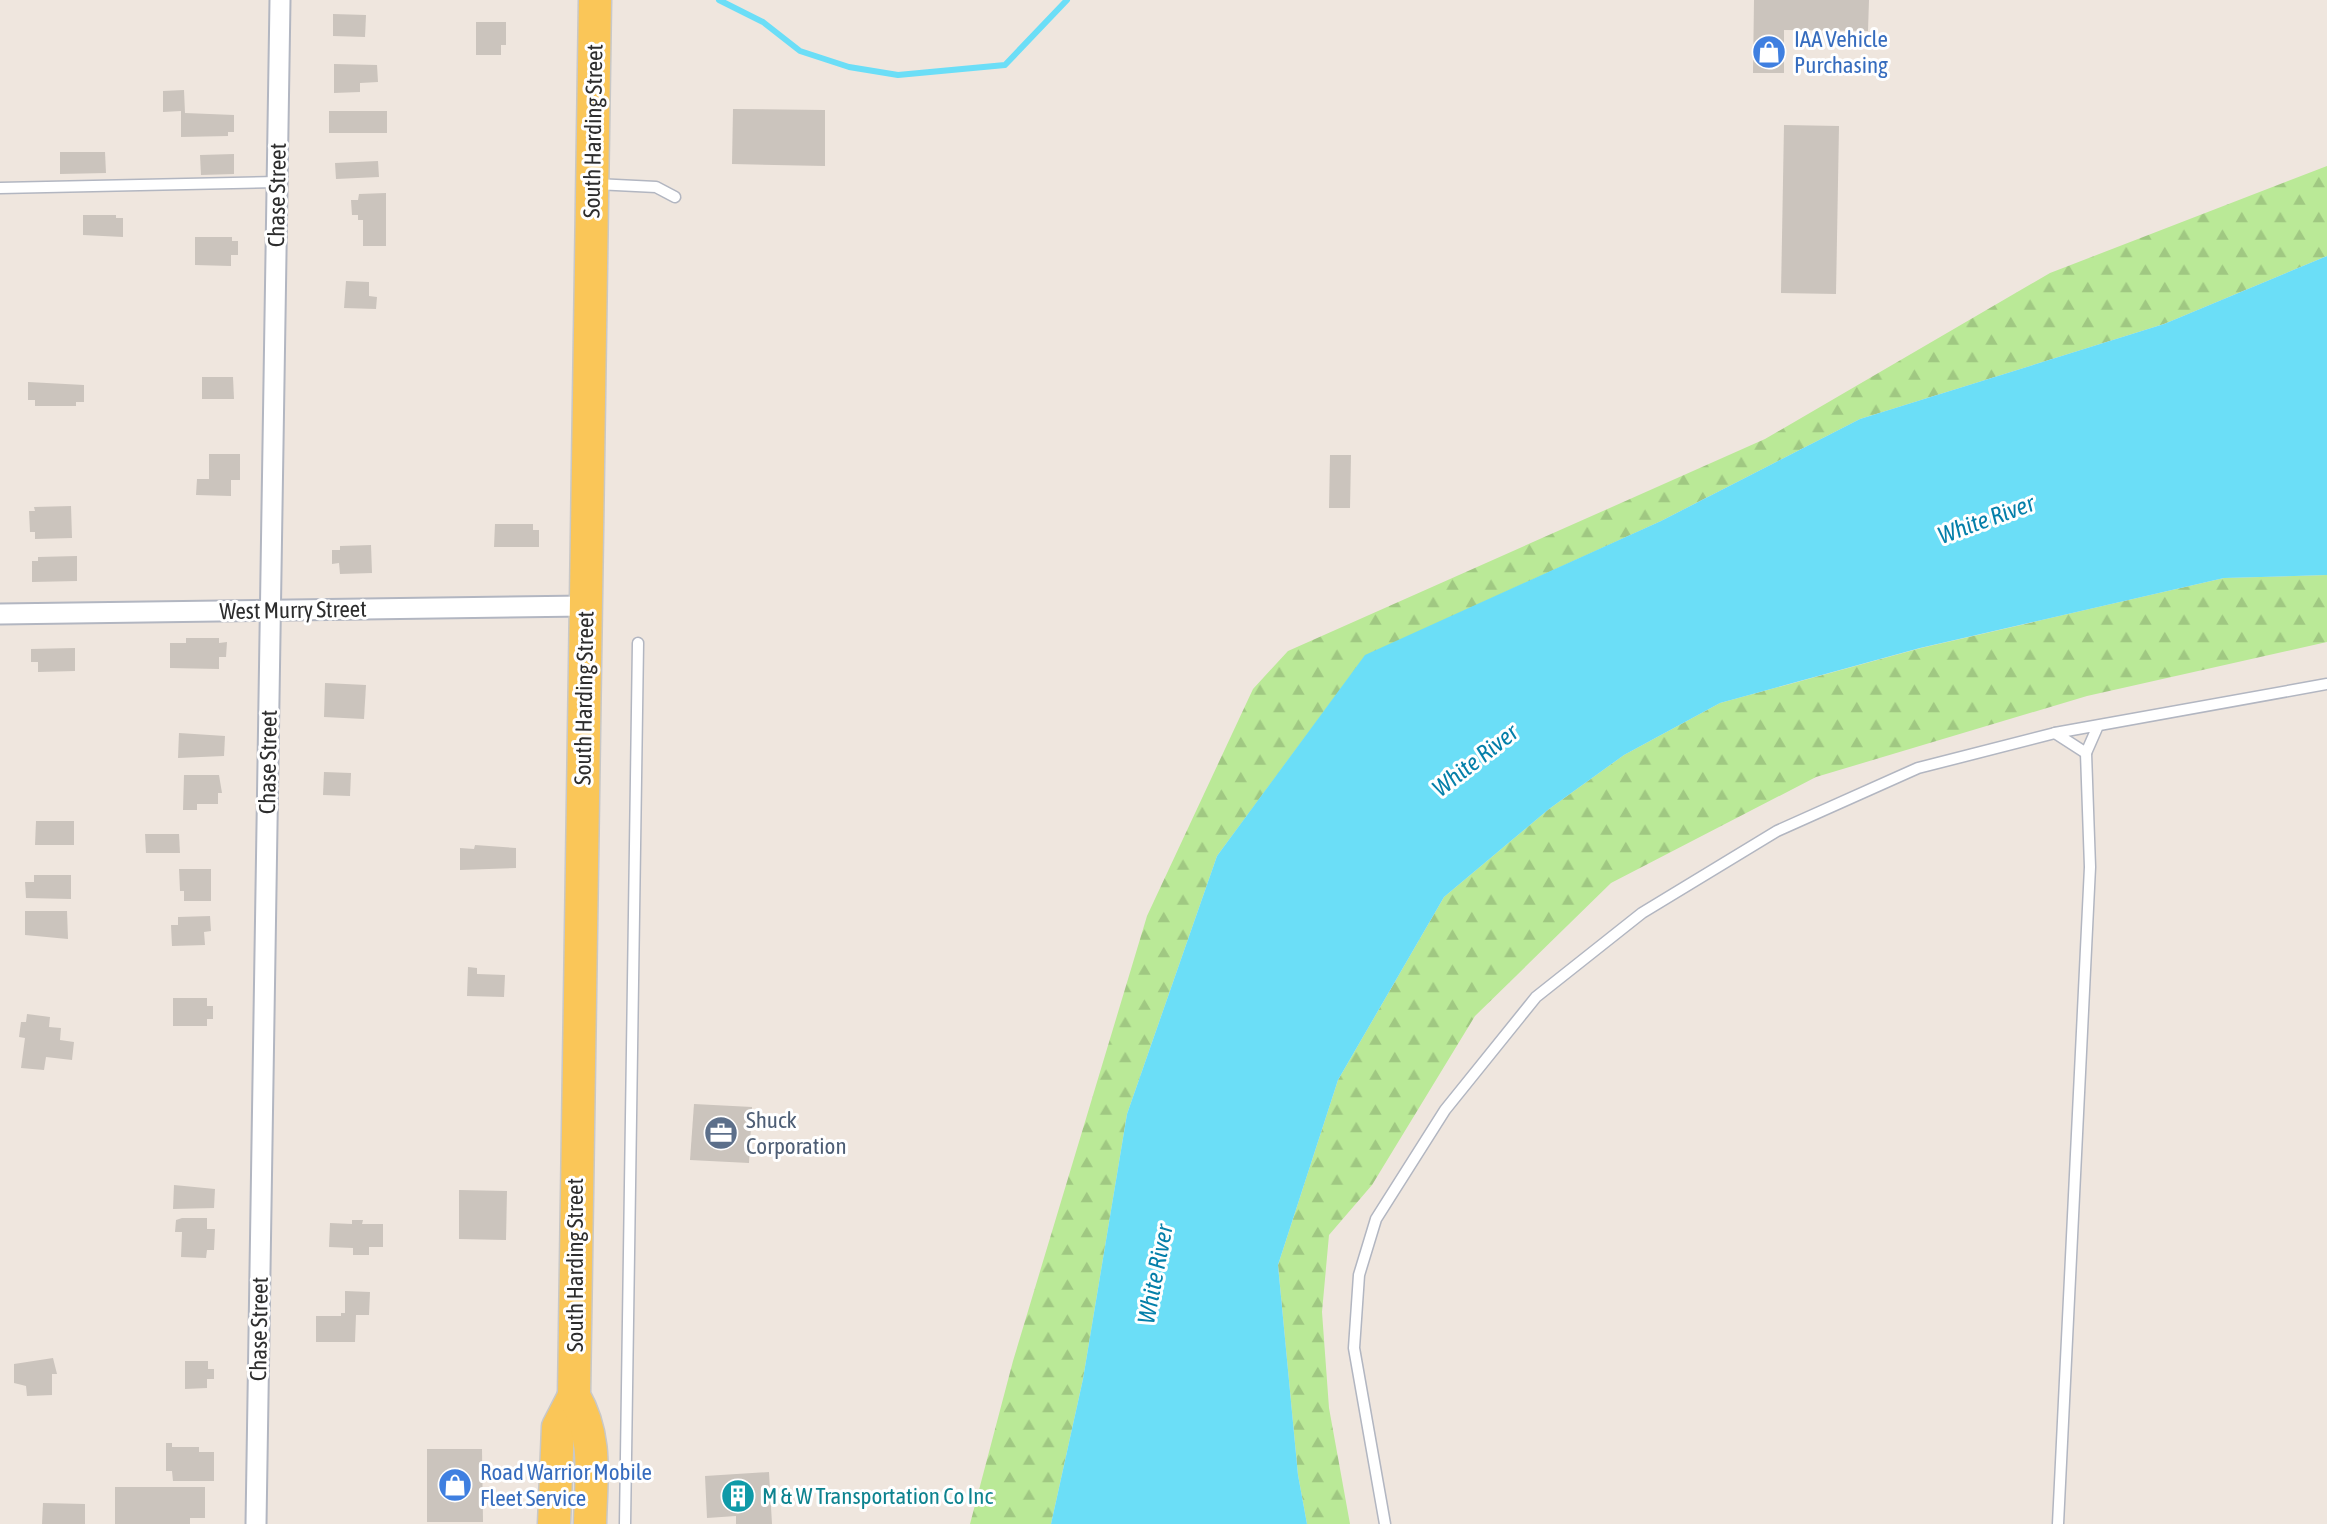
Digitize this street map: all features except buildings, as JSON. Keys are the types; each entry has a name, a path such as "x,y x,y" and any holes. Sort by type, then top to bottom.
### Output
{"main road":[{"name":"South Harding Street","path":"574,1396 595,0"},
{"path":"554,1524 558,1427 574,1396"},
{"path":"574,1396 585,1416 592,1442 590,1524"}],"street":[{"name":"Chase Street","path":"256,1524 280,0"},
{"name":"West Murry Street","path":"0,614 585,606"}],"lane":[{"path":"0,188 277,182"},
{"path":"592,184 656,187 675,197"},
{"path":"625,1524 638,643"},
{"path":"1385,1524 1354,1349 1359,1275 1376,1219 1438,1121 1536,997 1642,912 1777,831 1918,768 2055,733 2098,728 2327,684"},
{"path":"2058,1524 2090,867 2086,753 2098,728"},
{"path":"2055,733 2086,753"}],"green space":[{"path":"2327,166 2327,256 2164,324 1860,419 1661,521 1365,656 1217,856 1127,1114 1083,1379 1051,1524 970,1524 1013,1361 1147,916 1253,689 1288,651 1765,439 2050,273"},
{"path":"2327,575 2327,642 2087,696 1816,777 1611,883 1475,1016 1372,1185 1329,1235 1322,1312 1329,1408 1350,1524 1307,1524 1298,1475 1278,1265 1338,1080 1444,897 1549,809 1624,755 1720,703 1921,648 2224,578"}],"water":[{"name":"White River","path":"2327,256 2327,575 2224,578 1920,648 1720,703 1624,755 1549,809 1444,897 1338,1080 1278,1265 1298,1475 1307,1524 1051,1524 1083,1379 1127,1114 1217,856 1365,655 1661,521 1860,419 2164,324"}],"waterway":[{"path":"719,0 763,22 800,51 849,67 898,75 1005,65 1067,0"}],"place":[{"name":"IAA Vehicle Purchasing","path":"1769,52"},
{"name":"Shuck Corporation","path":"721,1133"},
{"name":"Road Warrior Mobile Fleet Service","path":"455,1485"},
{"name":"M & W Transportation Co Inc","path":"738,1496"}]}
